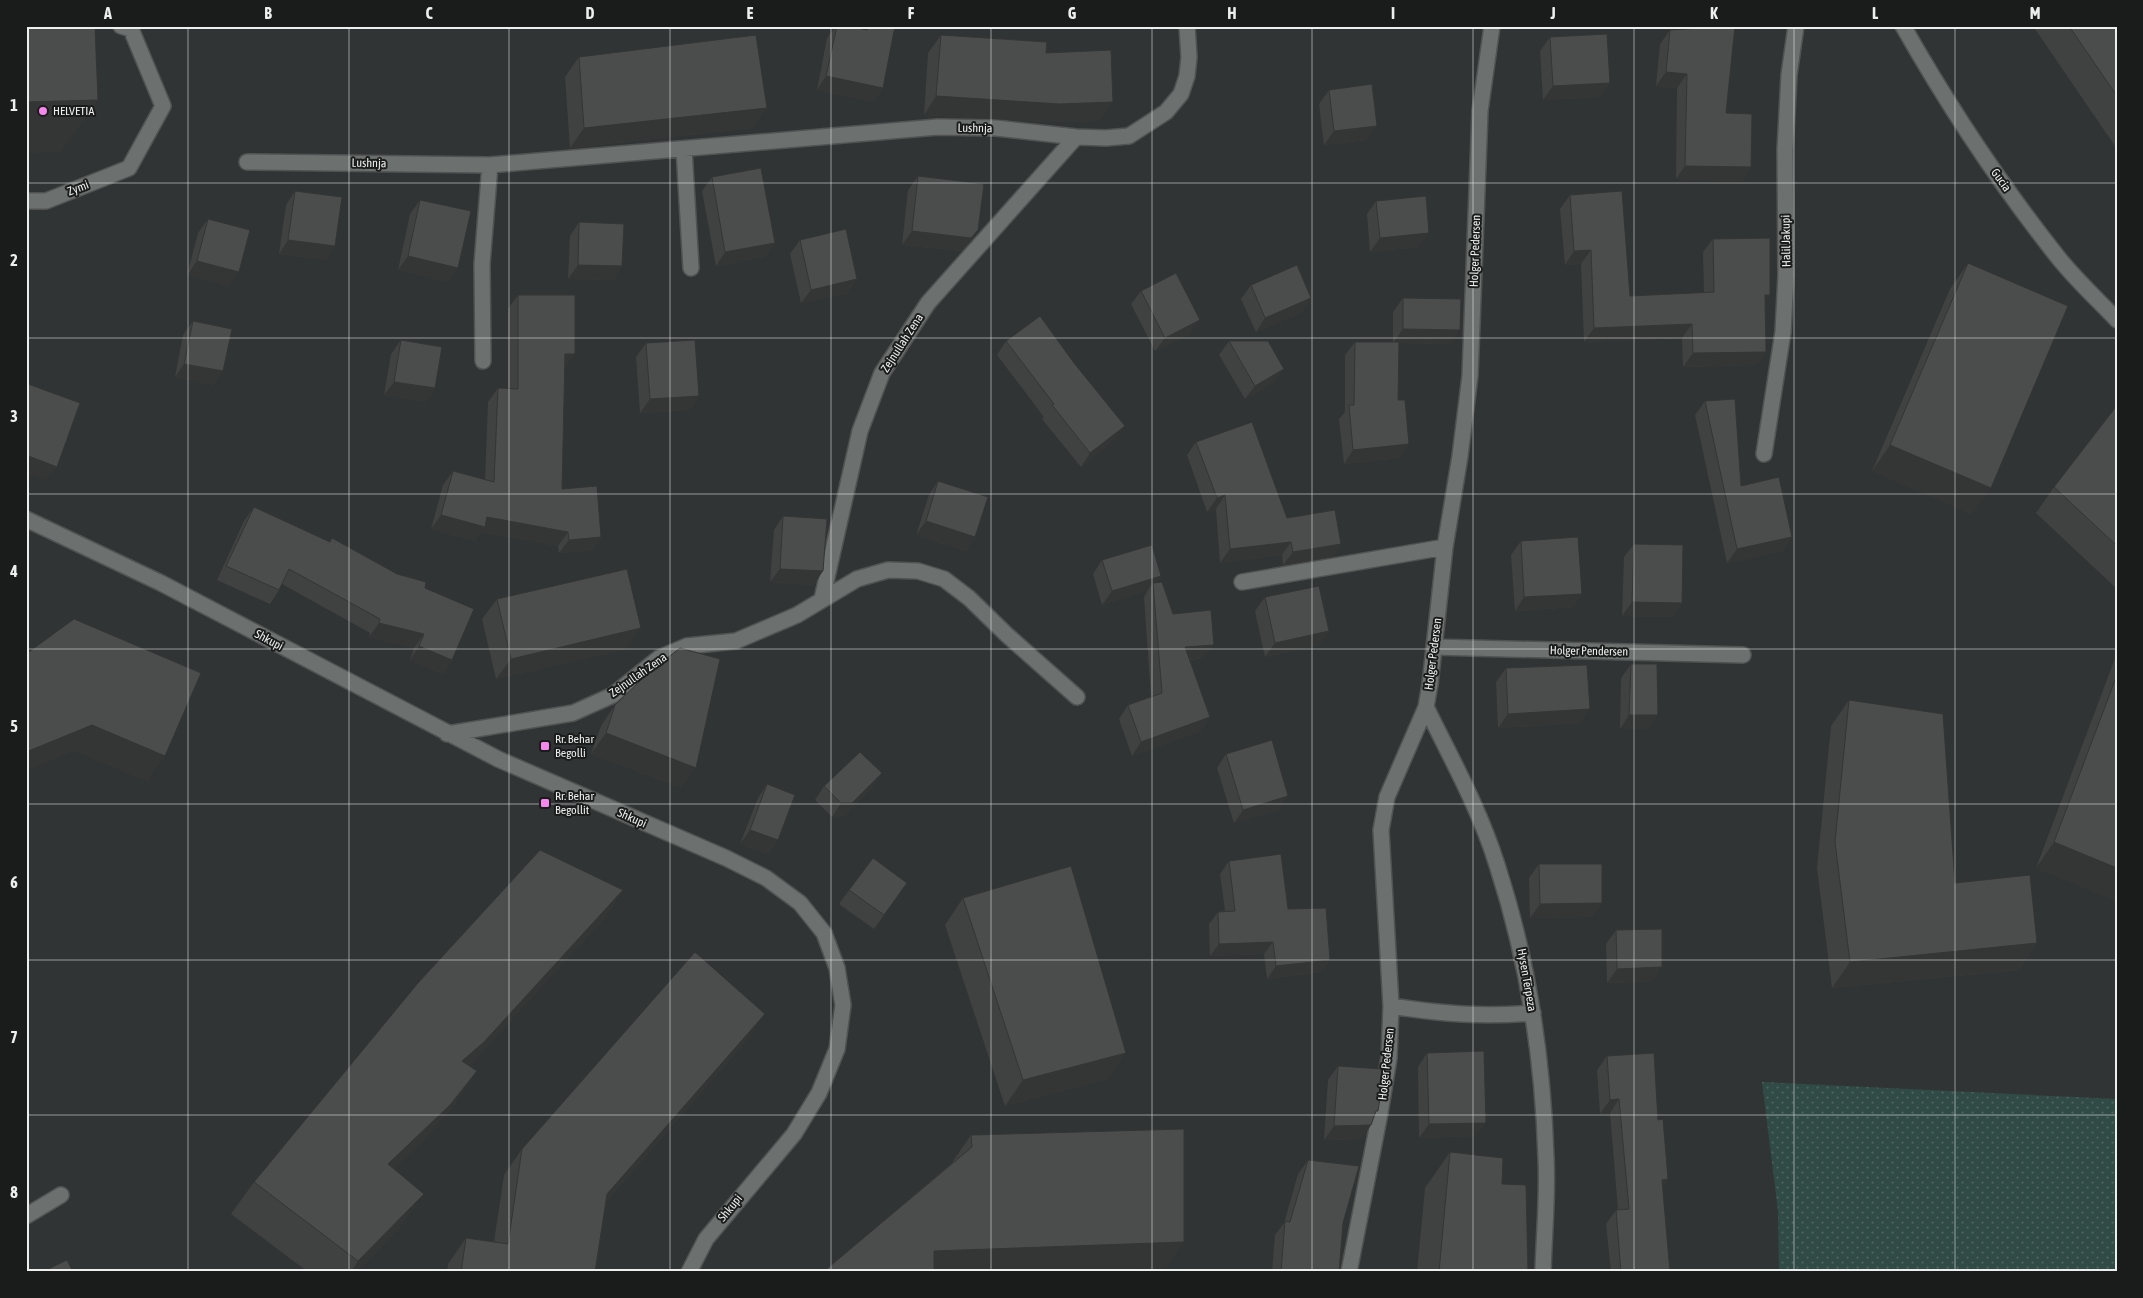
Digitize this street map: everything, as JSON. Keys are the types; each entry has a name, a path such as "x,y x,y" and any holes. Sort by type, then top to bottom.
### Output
{"street":[{"name":"Zymi","path":"26,201 46,201 129,168 163,106 131,28 122,26"},
{"name":"Lushnja","path":"248,162 490,165 938,127 996,128 1076,137 1106,138 1129,136 1166,112 1181,94 1188,76 1187,26"},
{"name":"Holger Pedersen","path":"1349,1272 1389,1058 1391,1006 1381,830 1387,797 1426,706 1445,547 1460,456 1470,376 1480,111 1492,26"},
{"name":"Halil Jakupi","path":"1764,454 1783,332 1786,275 1785,150 1790,75 1796,26"},
{"name":"Gucia","path":"1904,26 1940,90 1997,176 2058,257 2117,320"},
{"name":"Zejnullah Zena","path":"822,599 860,431 882,373 928,302 1076,137"},
{"path":"684,149 691,268"},
{"path":"483,361 482,264 490,165"},
{"name":"Shkupi","path":"26,518 161,582 447,734 498,759 726,858 766,878 800,903 824,933 838,968 843,1005 838,1049 820,1093 794,1134 706,1239 689,1272"},
{"path":"1242,582 1445,547"},
{"name":"Zejnullah Zena","path":"447,734 573,713 613,695 659,658 687,646 736,642 797,615 857,579 888,570 918,571 944,580 969,598 1007,635 1077,697"},
{"name":"Holger Pendersen","path":"1434,647 1744,655"},
{"name":"Hysen Tërpeza","path":"1426,706 1471,799 1497,863 1520,940 1533,1013 1542,1084 1546,1159 1544,1272"},
{"path":"1391,1006 1438,1013 1487,1016 1533,1013"},
{"path":"26,1216 61,1195"}],"green space":[{"path":"1762,1082 2117,1099 2117,1272 1779,1272 1778,1211"}],"building":[{"path":"26,26 95,26 98,100 26,102"},
{"path":"837,26 867,30 868,26 895,26 883,88 826,76"},
{"path":"1735,26 1726,113 1752,114 1751,167 1685,166 1687,74 1666,72 1670,30"},
{"path":"2069,26 2117,26 2117,96"},
{"path":"1607,34 1610,83 1553,86 1550,37"},
{"path":"756,35 767,108 584,128 579,57"},
{"path":"941,35 1047,42 1046,53 1111,50 1113,102 1059,104 936,96"},
{"path":"1372,84 1377,126 1334,131 1329,90"},
{"path":"761,168 775,243 725,252 712,177"},
{"path":"918,176 984,184 978,230 971,238 912,231"},
{"path":"295,191 342,197 335,246 288,240"},
{"path":"1622,191 1630,296 1714,292 1713,239 1770,238 1770,295 1765,295 1766,352 1693,353 1692,324 1594,328 1591,250 1574,251 1570,195"},
{"path":"1426,196 1429,233 1380,238 1376,201"},
{"path":"420,200 471,211 458,268 408,256"},
{"path":"208,219 250,230 239,272 197,261"},
{"path":"579,222 624,224 622,266 578,265"},
{"path":"846,229 857,279 811,290 800,240"},
{"path":"1968,263 2068,306 1991,488 1890,445"},
{"path":"1297,265 1311,298 1265,318 1251,285"},
{"path":"1176,273 1200,320 1165,338 1141,291"},
{"path":"518,295 575,295 575,354 565,354 562,489 597,486 601,537 569,540 568,532 487,517 485,527 441,515 453,471 494,482 498,388 518,389"},
{"path":"1403,298 1461,299 1460,330 1403,329"},
{"path":"1040,316 1074,363 1125,426 1090,453 1052,405 1054,404 1006,341"},
{"path":"193,321 232,329 223,371 184,364"},
{"path":"401,340 442,347 435,388 394,382"},
{"path":"695,340 699,396 650,399 646,343"},
{"path":"1229,341 1268,341 1284,369 1255,386"},
{"path":"1355,342 1399,342 1398,400 1405,400 1409,444 1353,450 1349,405 1354,405"},
{"path":"28,384 80,403 57,467 26,455 26,389"},
{"path":"1735,399 1741,486 1779,477 1792,537 1737,549 1705,401"},
{"path":"2115,408 2117,410 2117,546 2054,487"},
{"path":"1252,422 1287,518 1335,510 1341,544 1293,552 1291,542 1230,549 1225,495 1217,498 1196,442"},
{"path":"938,481 988,497 975,537 926,521"},
{"path":"254,507 330,542 332,538 397,574 426,582 425,588 474,609 452,660 419,646 424,634 379,623 380,619 289,569 279,590 226,566"},
{"path":"783,516 827,519 823,571 780,569"},
{"path":"1578,537 1582,594 1524,597 1521,541"},
{"path":"1634,544 1683,545 1682,603 1632,602"},
{"path":"1152,545 1161,576 1112,591 1102,560"},
{"path":"627,569 641,628 511,659 497,599"},
{"path":"1162,582 1173,614 1211,610 1214,645 1185,647 1210,717 1141,742 1128,705 1162,693 1153,583"},
{"path":"1319,586 1329,631 1275,643 1265,597"},
{"path":"74,619 201,673 165,756 92,725 26,752 26,654"},
{"path":"680,648 720,659 696,768 606,733 615,705 647,674"},
{"path":"1631,664 1657,664 1658,715 1629,715"},
{"path":"1587,665 1590,709 1508,714 1506,668"},
{"path":"2117,675 2117,868 2054,842"},
{"path":"1849,700 1943,714 1955,883 2030,875 2037,943 1850,962 1835,842"},
{"path":"1272,740 1288,796 1243,810 1226,754"},
{"path":"860,752 882,773 852,803 841,803 824,786"},
{"path":"767,784 795,795 778,840 750,830"},
{"path":"540,850 623,890 484,1042 462,1061 477,1071 450,1105 388,1164 424,1194 358,1261 254,1182 418,983"},
{"path":"1281,854 1288,909 1326,908 1330,960 1276,966 1273,942 1219,944 1218,912 1235,911 1229,861"},
{"path":"873,858 907,883 884,915 849,890"},
{"path":"1539,864 1602,864 1602,903 1540,904"},
{"path":"1071,866 1126,1053 1023,1080 963,898"},
{"path":"1662,929 1662,967 1617,969 1616,930"},
{"path":"695,952 765,1014 607,1194 595,1272 461,1272 466,1238 508,1244 522,1149"},
{"path":"1484,1051 1486,1123 1429,1124 1427,1053"},
{"path":"1654,1053 1658,1120 1663,1119 1668,1179 1662,1180 1670,1272 1621,1272 1616,1210 1629,1209 1619,1099 1610,1100 1607,1056"},
{"path":"1338,1066 1382,1069 1378,1111 1376,1111 1371,1125 1334,1126"},
{"path":"1184,1129 1184,1242 934,1251 934,1272 823,1272 972,1147 971,1135"},
{"path":"1450,1152 1503,1158 1502,1184 1526,1185 1528,1272 1439,1272"},
{"path":"1308,1160 1359,1166 1343,1223 1339,1272 1281,1272 1285,1221 1290,1222"},
{"path":"67,1260 73,1272 42,1272"}],"place":[{"name":"HELVETIA","path":"43,111"},
{"name":"Rr. Behar Begolli","path":"545,746"},
{"name":"Rr. Behar Begollit","path":"545,803"}]}
